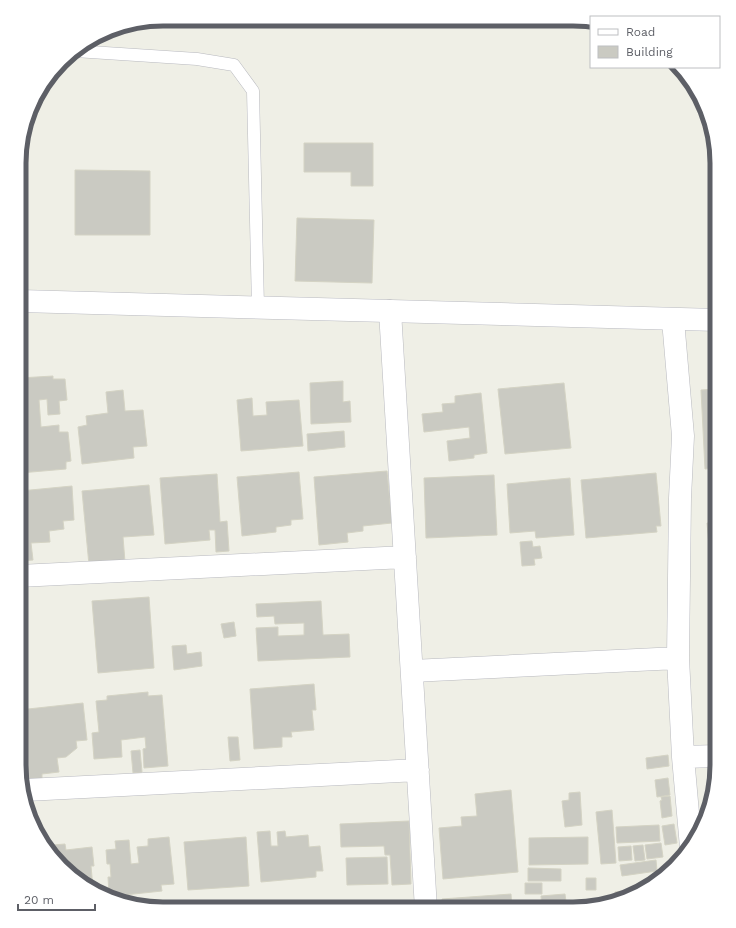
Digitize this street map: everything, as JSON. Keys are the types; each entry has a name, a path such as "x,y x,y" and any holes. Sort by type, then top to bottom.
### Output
{"street":[{"path":"26,301 710,320"},
{"path":"390,311 426,902"},
{"path":"673,320 683,436 680,498 678,658 683,757 690,836"},
{"path":"26,576 405,557"},
{"path":"412,671 678,658"},
{"path":"683,757 710,756"},
{"path":"29,790 418,770"}],"lane":[{"path":"83,52 197,59 234,65 253,91 258,308"}],"building":[{"path":"304,143 373,143 373,186 351,186 351,172 304,172"},
{"path":"75,170 150,171 150,235 75,235"},
{"path":"297,218 374,220 372,283 295,281"},
{"path":"53,376 53,379 65,379 67,400 59,401 60,414 48,415 47,399 39,400 41,427 59,425 59,432 68,432 71,461 66,462 66,469 26,472 26,378"},
{"path":"343,381 343,402 350,401 351,422 311,424 310,383"},
{"path":"564,383 571,448 505,454 498,389"},
{"path":"710,389 710,469 705,469 701,390"},
{"path":"123,390 125,411 143,410 147,446 133,447 134,458 82,464 78,427 87,425 86,416 108,413 106,392"},
{"path":"481,393 487,453 474,455 474,458 449,461 447,441 470,438 469,427 424,432 422,414 443,412 442,404 455,403 455,396"},
{"path":"252,398 253,416 267,415 266,402 299,400 303,446 241,451 237,400"},
{"path":"344,431 345,447 308,451 307,434"},
{"path":"387,471 392,523 363,526 363,531 347,533 348,542 319,545 314,477"},
{"path":"299,472 303,519 291,520 291,525 276,527 276,532 242,536 237,477"},
{"path":"656,473 661,526 656,526 657,532 586,538 581,480"},
{"path":"217,474 220,522 227,521 229,551 216,552 215,530 209,530 210,540 165,544 160,478"},
{"path":"494,475 497,535 426,538 424,478"},
{"path":"570,478 574,535 536,538 535,531 510,533 507,484"},
{"path":"149,485 154,535 123,537 125,562 89,565 82,491"},
{"path":"72,486 74,520 63,521 64,529 49,531 50,542 31,543 33,560 26,560 26,490"},
{"path":"707,523 710,523 710,556"},
{"path":"532,541 533,547 540,546 542,558 534,559 535,565 522,566 520,542"},
{"path":"149,597 154,668 98,673 92,601"},
{"path":"321,601 323,635 349,634 350,657 258,661 256,628 278,627 278,636 304,635 304,623 275,624 274,616 257,617 256,604"},
{"path":"234,622 236,636 224,638 221,624"},
{"path":"186,645 187,654 201,652 202,666 174,670 172,646"},
{"path":"314,684 316,710 312,710 314,730 291,732 292,737 282,737 282,747 254,749 250,689"},
{"path":"148,692 148,696 162,695 168,766 144,768 143,749 146,748 145,737 121,740 122,757 94,759 92,733 99,732 96,701 107,700 107,696"},
{"path":"83,703 87,740 76,741 77,748 66,757 57,758 59,772 42,774 42,779 27,781 26,765 26,709"},
{"path":"228,737 238,737 240,760 230,761"},
{"path":"140,750 142,772 133,773 131,751"},
{"path":"668,755 669,766 647,769 646,758"},
{"path":"668,778 670,795 657,797 655,780"},
{"path":"511,790 518,872 443,879 439,828 462,826 461,817 477,816 475,794"},
{"path":"580,792 582,825 565,827 562,801 569,800 569,793"},
{"path":"670,796 672,816 662,818 661,797"},
{"path":"612,810 616,863 601,864 596,812"},
{"path":"409,821 411,884 392,885 390,855 385,855 384,846 341,847 340,824"},
{"path":"674,824 677,843 665,845 662,826"},
{"path":"659,825 660,841 617,843 616,827"},
{"path":"270,831 271,846 278,846 277,832 285,831 286,837 308,835 309,847 320,846 323,871 316,871 316,877 261,882 257,832"},
{"path":"169,837 174,884 161,885 162,891 121,895 109,891 108,877 111,877 110,864 107,864 106,850 116,849 115,841 129,840 131,864 139,863 137,847 148,846 148,839"},
{"path":"246,837 249,886 188,890 184,842"},
{"path":"588,837 588,864 529,865 529,838"},
{"path":"661,843 663,857 647,859 645,845"},
{"path":"65,844 66,850 92,847 94,866 91,866 92,882 73,868 60,855 53,845"},
{"path":"643,845 645,860 635,861 633,846"},
{"path":"631,846 632,860 619,861 618,847"},
{"path":"387,857 388,884 347,885 346,858"},
{"path":"656,860 657,871 622,876 620,865"},
{"path":"528,868 561,869 561,881 528,881"},
{"path":"586,878 596,878 596,890 586,890"},
{"path":"525,883 542,883 542,894 525,894"},
{"path":"630,890 615,895 615,892"},
{"path":"511,894 512,902 442,902 442,899"},
{"path":"565,894 566,902 541,902 541,896"}]}
